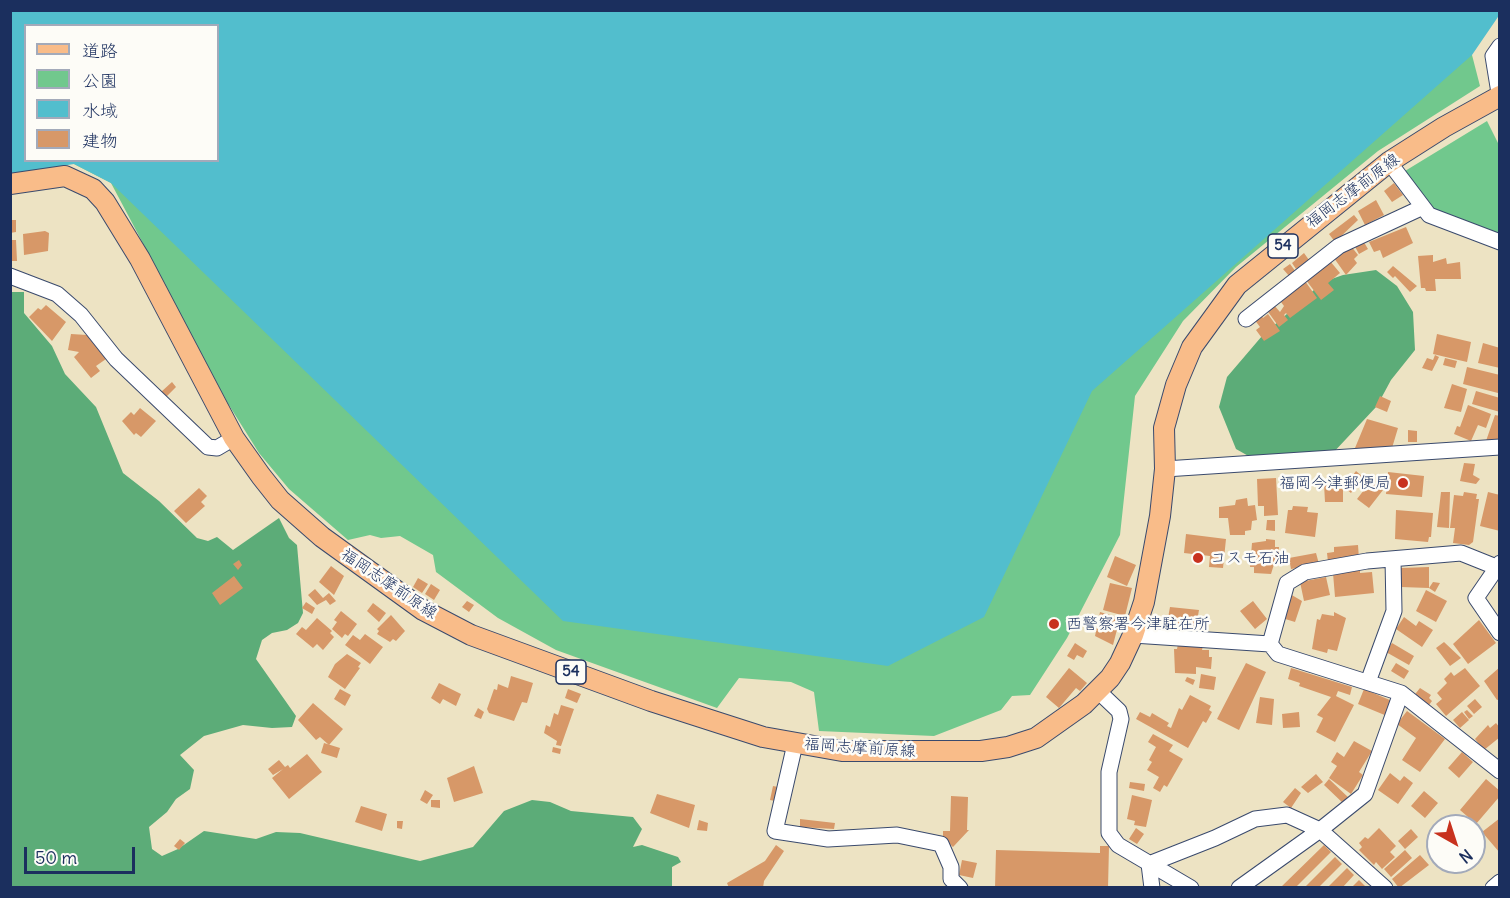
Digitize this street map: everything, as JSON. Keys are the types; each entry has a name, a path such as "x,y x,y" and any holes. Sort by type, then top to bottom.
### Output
{"main road":[{"name":"福岡志摩前原線","path":"10,184 66,176 82,182 105,202 140,259 234,438 280,500 322,537 423,610 471,635 732,729 795,744 842,751 910,753 981,751 1008,747 1036,738 1073,713 1098,691 1120,663 1133,635 1144,602 1154,553 1165,469 1164,428 1176,385 1188,356 1211,317 1237,285 1389,162 1499,98"}],"street":[{"path":"1499,98 1493,56 1500,46"},
{"path":"1389,162 1430,215 1500,242"},
{"path":"1246,319 1339,246 1423,207"},
{"path":"10,276 57,294 81,315 116,359 208,447 217,448 234,438"},
{"path":"1165,469 1500,447"},
{"path":"1270,644 1287,583 1305,572 1393,559 1461,553 1498,565 1476,598 1500,633"},
{"path":"1368,682 1394,611 1393,559"},
{"path":"1133,635 1270,644 1278,654 1401,693 1500,771"},
{"path":"1098,691 1119,711 1121,719 1109,772 1109,833 1118,845 1191,888"},
{"path":"1239,888 1320,830 1365,794 1401,693"},
{"path":"795,744 775,831 828,839 897,835 940,844 951,867 951,879 960,888"},
{"path":"1149,864 1215,838 1255,819 1287,815 1320,830 1385,888"},
{"path":"1149,864 1152,888"},
{"path":"1493,888 1500,882"}],"green space":[{"path":"1382,11 1472,55 1480,86 1378,151 1236,267 1183,321 1135,396 1120,535 1067,638 1030,695 1012,696 1001,710 934,736 819,731 814,692 791,682 739,678 717,708 556,650 498,618 436,572 433,555 400,536 381,538 370,535 348,540 289,489 259,453 227,402 111,183 74,164 78,162 219,162 219,160"},
{"path":"1487,121 1499,145 1499,238 1432,209 1405,171"},
{"path":"1376,270 1397,286 1413,312 1415,350 1391,380 1377,406 1331,455 1252,458 1236,449 1219,407 1227,377 1262,336 1323,282 1343,275"},
{"path":"10,292 24,292 24,313 52,346 65,374 96,407 123,473 159,501 197,538 208,541 217,537 233,550 279,518 289,538 297,545 303,613 298,623 287,630 272,633 262,640 256,659 296,716 292,727 272,728 243,725 204,736 180,755 194,770 190,789 176,799 167,812 149,827 152,849 162,856 178,849 204,831 256,839 276,832 300,833 420,861 473,847 504,811 532,800 550,802 571,811 633,817 642,829 633,847 642,845 678,857 681,862 672,867 672,887 11,887"}],"water":[{"path":"11,10 1499,10 1500,14 1472,55 1092,391 984,617 888,666 563,621 111,183 74,164 11,174"}],"building":[{"path":"1394,183 1403,195 1392,202 1384,191"},
{"path":"1376,200 1384,215 1365,225 1358,211"},
{"path":"1354,215 1358,220 1335,242 1329,234"},
{"path":"10,220 16,220 16,232 10,233"},
{"path":"1406,227 1413,243 1383,258 1380,250 1374,252 1369,242"},
{"path":"45,231 49,233 48,251 24,255 23,234"},
{"path":"1362,239 1368,249 1359,254 1353,243"},
{"path":"10,240 16,240 17,261 10,261"},
{"path":"1351,246 1358,255 1354,259 1357,263 1346,275 1334,258"},
{"path":"1304,253 1309,260 1296,269 1292,263"},
{"path":"1433,255 1433,262 1446,258 1447,264 1460,262 1461,279 1435,279 1436,291 1426,291 1425,288 1421,288 1418,256"},
{"path":"1330,261 1340,273 1328,283 1334,290 1321,300 1306,280"},
{"path":"1290,264 1296,272 1290,277 1283,269"},
{"path":"1393,266 1417,286 1410,292 1395,276 1393,278 1387,272"},
{"path":"1305,281 1317,298 1290,318 1286,313 1284,315 1288,320 1279,327 1266,309 1273,304 1280,312 1284,306 1281,302"},
{"path":"46,305 66,322 52,341 29,317 38,308 41,310"},
{"path":"1268,314 1280,331 1264,341 1256,330 1260,327 1254,319 1261,315 1263,318"},
{"path":"71,334 87,335 106,359 96,366 100,371 91,378 74,357 79,352 68,350"},
{"path":"1437,334 1471,342 1467,362 1433,354"},
{"path":"1483,343 1500,348 1500,368 1478,363"},
{"path":"1435,355 1439,357 1432,371 1422,368 1427,358 1433,360"},
{"path":"1445,358 1457,361 1455,368 1443,365"},
{"path":"1467,367 1500,375 1498,393 1463,384"},
{"path":"172,382 176,387 166,397 161,392"},
{"path":"1452,384 1467,389 1461,412 1444,408"},
{"path":"1476,391 1500,398 1500,412 1472,404"},
{"path":"1380,396 1391,401 1387,412 1375,407"},
{"path":"1468,405 1491,414 1486,428 1478,425 1471,441 1454,434 1457,426 1460,427"},
{"path":"140,408 156,421 141,437 136,433 134,435 122,421 131,412 134,415"},
{"path":"1495,415 1500,416 1500,440 1486,441"},
{"path":"1367,419 1398,428 1392,448 1355,448"},
{"path":"1408,430 1417,431 1417,442 1408,442"},
{"path":"1464,463 1475,464 1473,475 1480,479 1476,484 1460,481"},
{"path":"1356,471 1363,477 1360,481 1353,475"},
{"path":"1388,472 1424,476 1422,497 1386,494"},
{"path":"1276,478 1278,515 1264,516 1264,506 1258,506 1257,479"},
{"path":"1352,479 1358,483 1351,493 1341,485 1344,481 1348,484"},
{"path":"1371,481 1383,490 1369,508 1357,499"},
{"path":"1324,484 1336,484 1337,489 1343,489 1343,502 1325,502"},
{"path":"199,488 207,496 201,502 205,506 186,523 174,511"},
{"path":"1441,492 1450,492 1449,528 1437,527"},
{"path":"1464,492 1477,494 1476,499 1479,499 1473,542 1469,545 1453,543 1455,528 1450,528 1454,495 1463,496"},
{"path":"1488,492 1500,495 1500,531 1480,526"},
{"path":"1247,498 1248,506 1255,505 1257,520 1252,521 1251,530 1245,531 1245,535 1230,535 1228,518 1219,518 1219,507 1235,505 1236,500"},
{"path":"1293,506 1308,507 1307,512 1318,513 1315,537 1285,533 1288,510 1292,510"},
{"path":"1396,510 1433,513 1431,537 1428,542 1395,539"},
{"path":"1267,520 1275,520 1275,531 1266,530"},
{"path":"1186,534 1226,539 1223,568 1209,567 1210,556 1184,553"},
{"path":"1266,539 1275,540 1275,547 1279,547 1278,562 1275,561 1271,574 1254,573 1254,567 1250,567 1252,543 1266,541"},
{"path":"1358,545 1359,559 1328,562 1327,553 1334,552 1334,547"},
{"path":"1316,553 1319,564 1291,569 1289,558"},
{"path":"1115,556 1136,565 1127,586 1107,577"},
{"path":"239,560 242,565 238,570 233,564"},
{"path":"331,566 344,576 334,595 319,582"},
{"path":"1429,567 1429,588 1401,587 1401,568"},
{"path":"1360,570 1360,573 1372,572 1374,593 1335,597 1333,573"},
{"path":"234,576 243,588 220,605 212,593"},
{"path":"1326,577 1330,595 1304,601 1300,582"},
{"path":"418,578 428,584 422,593 413,587"},
{"path":"1433,582 1440,583 1435,592 1429,588"},
{"path":"1110,583 1132,588 1125,616 1103,610"},
{"path":"431,584 440,590 434,600 425,594"},
{"path":"315,589 323,598 329,593 336,601 330,605 326,600 317,605 308,595"},
{"path":"1426,590 1447,601 1436,622 1416,611"},
{"path":"1290,594 1302,601 1295,622 1282,618"},
{"path":"467,601 474,605 469,612 462,607"},
{"path":"1253,601 1267,619 1255,629 1240,611"},
{"path":"306,602 315,608 312,614 302,608"},
{"path":"373,603 386,613 379,622 367,611"},
{"path":"1170,607 1199,610 1195,632 1188,631 1189,625 1167,623"},
{"path":"341,611 357,624 348,636 345,634 342,638 332,629 337,622 334,620"},
{"path":"1100,612 1120,618 1113,645 1095,636"},
{"path":"1334,612 1346,618 1337,651 1328,649 1327,653 1312,649 1317,619 1320,620 1322,614 1334,616"},
{"path":"391,615 405,631 396,641 393,639 390,642 377,634 379,631 377,629"},
{"path":"1404,617 1416,626 1419,621 1433,630 1422,647 1396,629"},
{"path":"317,618 332,631 330,633 334,637 323,650 317,644 313,648 296,634 302,627 306,630"},
{"path":"1479,620 1496,643 1468,664 1453,644"},
{"path":"365,634 383,647 370,664 345,645 353,635 360,640"},
{"path":"1444,642 1461,658 1450,666 1436,648"},
{"path":"1075,643 1087,651 1083,658 1077,655 1074,660 1067,656"},
{"path":"1392,643 1414,656 1409,665 1386,652"},
{"path":"1178,644 1203,646 1202,650 1209,650 1209,657 1212,657 1211,669 1196,667 1196,674 1175,673 1174,649 1177,649"},
{"path":"347,654 361,663 345,689 328,677 335,664"},
{"path":"1246,663 1266,672 1239,730 1217,719"},
{"path":"1396,663 1409,671 1404,679 1391,671"},
{"path":"1500,667 1500,699 1497,700 1484,681"},
{"path":"1069,668 1087,683 1080,691 1076,688 1059,708 1046,697"},
{"path":"1291,668 1352,687 1350,695 1338,691 1336,696 1354,705 1335,742 1316,732 1323,718 1317,715 1331,697 1299,686 1300,683 1288,679"},
{"path":"1465,668 1480,686 1446,716 1436,704 1442,699 1437,693 1447,683 1444,679 1451,672 1454,676"},
{"path":"1201,674 1216,677 1214,690 1199,688"},
{"path":"511,676 533,683 527,703 522,702 514,721 489,713 487,709 494,689 497,690 498,684 508,688"},
{"path":"1187,677 1195,680 1193,685 1185,681"},
{"path":"439,683 461,694 456,706 443,699 440,704 431,698"},
{"path":"1420,688 1431,695 1429,698 1432,701 1429,705 1433,708 1430,712 1412,698"},
{"path":"340,689 351,695 345,706 334,699"},
{"path":"568,689 581,694 577,703 565,698"},
{"path":"1364,689 1392,701 1387,716 1358,704"},
{"path":"1190,695 1211,706 1209,710 1212,712 1206,723 1203,721 1188,748 1136,719 1140,712 1150,717 1152,713 1169,723 1167,726 1171,728 1179,708 1182,710"},
{"path":"1260,697 1274,699 1272,725 1256,723"},
{"path":"1475,699 1482,707 1474,714 1467,706"},
{"path":"313,703 343,729 329,745 320,737 316,740 298,720"},
{"path":"561,705 574,709 561,746 556,745 557,741 544,733 546,725 550,727 554,713 558,715"},
{"path":"478,708 484,712 481,719 474,716"},
{"path":"1467,710 1473,716 1469,719 1464,712"},
{"path":"1407,711 1445,739 1420,772 1402,760 1416,738 1397,724"},
{"path":"1299,712 1300,727 1283,728 1282,714"},
{"path":"1462,712 1469,720 1460,728 1453,720"},
{"path":"1496,723 1500,728 1500,737 1484,750 1475,739 1488,725 1490,728"},
{"path":"1153,734 1173,745 1169,751 1183,759 1167,787 1164,785 1160,792 1153,788 1159,777 1147,770 1156,747 1148,742"},
{"path":"1354,741 1372,751 1359,772 1363,775 1351,794 1329,778 1337,766 1331,762 1337,752 1344,757"},
{"path":"324,743 340,748 337,758 321,753"},
{"path":"553,747 561,749 560,754 552,752"},
{"path":"1462,752 1473,762 1459,778 1448,768"},
{"path":"307,754 322,772 289,799 272,778 283,769 273,775 268,769 279,760 285,767 288,765 290,768"},
{"path":"474,766 483,793 454,802 447,778"},
{"path":"1390,773 1400,781 1404,776 1413,783 1398,804 1378,790"},
{"path":"1316,774 1323,782 1308,793 1301,787"},
{"path":"1329,779 1350,799 1345,805 1324,785"},
{"path":"1486,779 1500,791 1500,796 1485,814 1465,814 1460,810"},
{"path":"1130,782 1145,784 1144,791 1129,788"},
{"path":"773,786 783,788 780,802 770,800"},
{"path":"1295,788 1301,793 1291,808 1283,802"},
{"path":"425,790 433,795 427,804 420,800"},
{"path":"1424,791 1438,803 1426,814 1425,818 1411,806"},
{"path":"657,794 695,805 689,828 650,813"},
{"path":"1132,795 1152,800 1146,827 1134,825 1135,821 1127,819"},
{"path":"951,796 968,797 967,830 969,830 953,847 943,838 943,831 950,831"},
{"path":"431,800 440,800 440,808 431,807"},
{"path":"361,806 387,814 382,831 355,822"},
{"path":"1500,818 1500,853 1486,837 1486,829"},
{"path":"800,819 835,823 834,829 800,827"},
{"path":"699,820 708,823 707,831 697,830"},
{"path":"397,821 403,821 402,829 397,828"},
{"path":"1136,828 1144,834 1137,844 1129,839"},
{"path":"1379,828 1396,846 1390,852 1395,857 1382,869 1376,862 1374,865 1359,850 1362,847 1359,843 1365,837 1368,839"},
{"path":"1411,829 1418,837 1405,849 1398,841"},
{"path":"180,839 185,843 179,850 174,846"},
{"path":"776,845 784,851 764,881 763,888 729,888 727,883 765,861"},
{"path":"1324,845 1331,852 1295,888 1280,888"},
{"path":"1100,846 1109,846 1108,888 995,888 996,850 1100,853"},
{"path":"1405,850 1412,858 1391,877 1384,869"},
{"path":"1420,855 1426,862 1426,867 1399,888 1392,879"},
{"path":"1335,857 1342,864 1318,888 1304,888"},
{"path":"962,860 977,863 973,878 959,875"},
{"path":"1347,868 1354,875 1342,888 1327,888"},
{"path":"1359,880 1367,888 1351,888"}],"place":[{"name":"福岡今津郵便局","path":"1403,483"},
{"name":"コスモ石油","path":"1198,558"},
{"name":"西警察署今津駐在所","path":"1054,624"}]}
